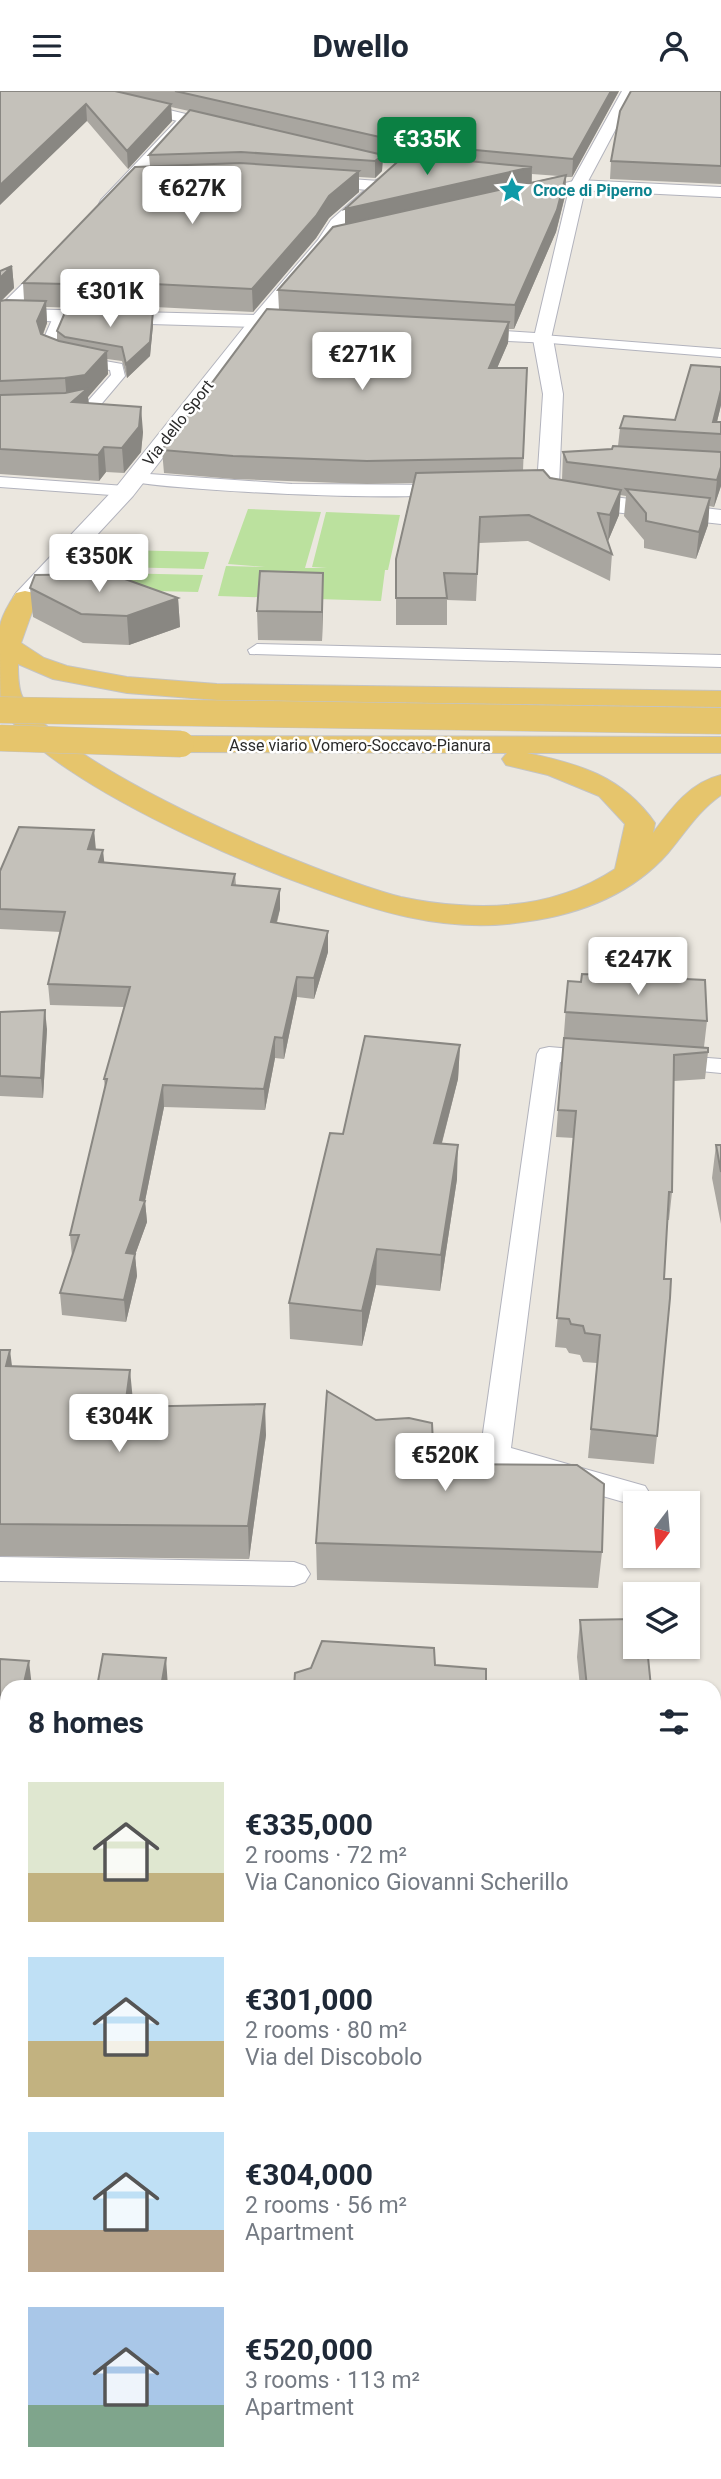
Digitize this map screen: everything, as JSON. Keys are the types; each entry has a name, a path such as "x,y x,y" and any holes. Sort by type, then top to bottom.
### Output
{"highway":[{"path":"0,609 24,598"},
{"path":"24,598 3,642 0,669 10,698 32,727 74,758 140,799 248,851 327,884 393,904 460,914 520,913 567,905 605,888 630,870 656,848 703,792 721,784"},
{"path":"3,642 35,664 62,673 127,685 217,692 721,699"},
{"name":"Asse viario Vomero-Soccavo-Pianura","path":"0,710 721,721"},
{"name":"Asse viario Vomero-Soccavo-Pianura","path":"0,739 364,746 721,745"},
{"path":"364,746 502,756 557,768 609,790 640,823 630,870"}],"street":[{"path":"72,91 250,133"},
{"path":"629,91 579,185 554,285 543,339 553,394 558,459 548,485 544,488 557,496 596,503 721,517"},
{"path":"98,214 186,118"},
{"name":"Via dello Sport","path":"24,598 130,484 259,321 326,243 337,224 400,168"},
{"path":"129,180 153,179"},
{"path":"296,180 379,185"},
{"path":"525,182 721,192"},
{"path":"499,204 579,185"},
{"path":"326,243 352,237"},
{"path":"2,315 70,245"},
{"path":"2,315 286,323"},
{"path":"435,332 543,339"}],"lane":[{"path":"0,413 66,410 93,405 118,376 117,367 61,358 49,352 48,345 61,315"},
{"path":"543,339 721,353"},
{"path":"0,482 340,491 467,490"},
{"path":"257,650 721,661"},
{"path":"624,1491 495,1454 550,1054 721,1066"},
{"path":"0,1569 293,1574"}],"green space":[{"path":"248,509 321,512 305,568 327,568 312,567 326,512 400,515 388,570 385,570 381,601 218,596 226,566 265,567 228,564"},
{"path":"122,550 209,552 204,569 117,567"},
{"path":"115,573 203,575 198,592 109,590"}],"building":[{"path":"0,91 115,91 171,104 127,151 86,104 0,185"},
{"path":"175,91 611,91 573,159 411,144"},
{"path":"631,91 721,91 721,166 611,161 620,111"},
{"path":"190,110 383,155 375,161 241,152 149,155"},
{"path":"405,155 532,167 345,209"},
{"path":"240,163 359,171 329,196 316,216 252,289 154,284 23,283 135,167"},
{"path":"566,175 557,210 515,305 278,290 333,227"},
{"path":"12,266 0,278 0,271"},
{"path":"0,301 46,301 37,321 41,334 59,341 107,351 85,375 0,381"},
{"path":"267,309 509,322 489,368 527,368 523,458 367,461 233,456 162,450"},
{"path":"66,310 153,312 150,342 126,364 122,347 65,337 57,331"},
{"path":"691,365 721,367 721,390 713,422 721,422 721,434 620,428 624,416 675,420"},
{"path":"88,388 72,402 141,407 139,427 122,448 104,447 98,455 0,449 0,395 65,393"},
{"path":"613,446 721,452 721,467 717,480 567,462 563,452 612,449"},
{"path":"543,470 550,478 621,490 610,515 598,513 612,554 529,515 480,517 477,574 444,573 447,598 396,598 396,559 416,473"},
{"path":"626,489 710,498 699,532 646,521 646,513"},
{"path":"260,571 323,573 322,612 257,611"},
{"path":"111,574 178,598 127,616 81,614 30,588 35,575"},
{"path":"19,827 94,830 88,849 103,850 99,862 235,874 232,885 280,889 271,922 328,931 314,978 297,977 283,1038 275,1037 264,1089 163,1085 140,1200 145,1201 126,1253 135,1254 124,1300 60,1293 79,1235 70,1235 107,1079 104,1079 130,987 48,984 65,912 0,909 0,871"},
{"path":"582,974 705,980 707,1021 565,1012 568,981 581,982"},
{"path":"45,1010 41,1078 0,1076 0,1012"},
{"path":"365,1036 460,1045 434,1143 458,1145 441,1255 377,1249 362,1311 289,1303 330,1133 343,1134"},
{"path":"564,1038 708,1048 708,1052 674,1055 672,1192 669,1192 664,1279 671,1279 657,1436 591,1429 600,1335 585,1333 583,1326 571,1324 569,1319 557,1318 576,1111 558,1110"},
{"path":"716,1145 721,1145 721,1172"},
{"path":"0,1350 10,1350 6,1366 130,1370 125,1407 265,1404 248,1526 0,1524"},
{"path":"327,1391 376,1420 409,1418 432,1423 434,1464 577,1465 604,1484 602,1552 316,1543"},
{"path":"623,1619 623,1659 648,1659 650,1680 586,1680 580,1620"},
{"path":"322,1641 434,1648 435,1665 486,1669 486,1680 294,1680 295,1673 311,1668"},
{"path":"103,1654 166,1658 162,1680 98,1680"},
{"path":"0,1659 29,1661 25,1680 0,1680"}],"place":[{"name":"Croce di Piperno","path":"512,190"}]}
